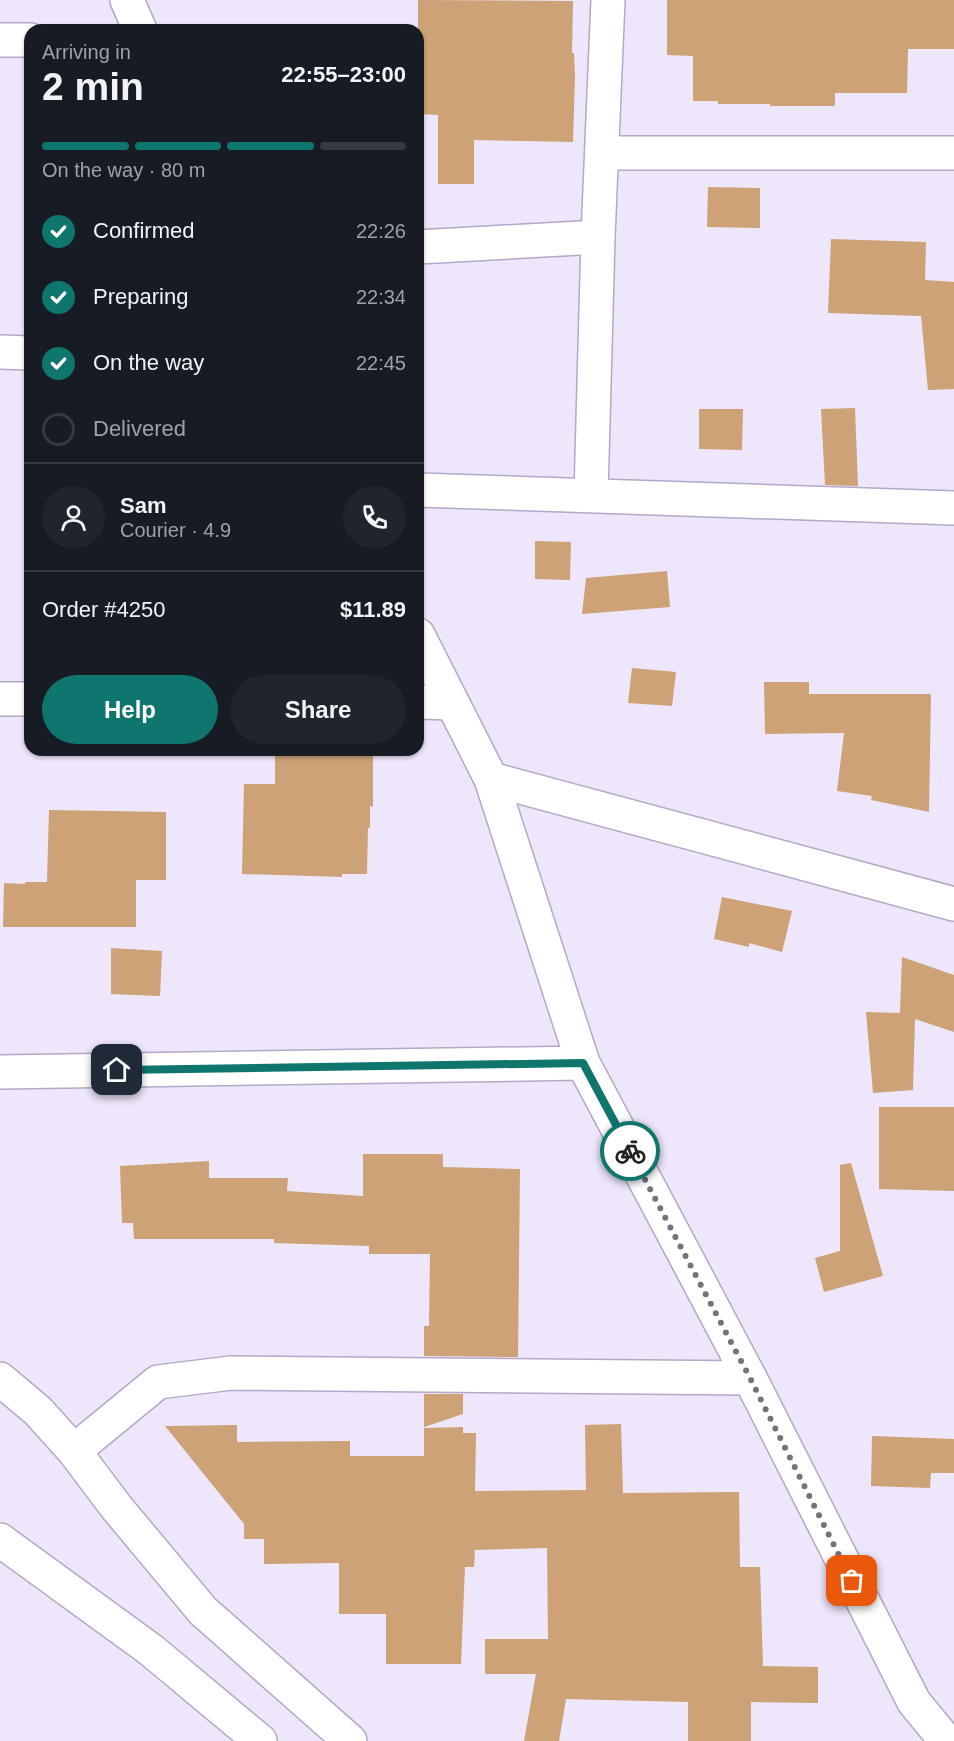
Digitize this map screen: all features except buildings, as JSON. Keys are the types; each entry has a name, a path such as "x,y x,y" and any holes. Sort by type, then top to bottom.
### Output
{"street":[{"path":"127,0 137,24"},
{"path":"591,495 598,237 608,0"},
{"path":"0,40 24,40"},
{"path":"602,153 954,153"},
{"path":"424,247 598,237"},
{"path":"0,352 24,353"},
{"path":"424,490 954,508"},
{"path":"424,647 491,779 583,1063 750,1378 914,1702 946,1741"},
{"path":"0,699 24,699"},
{"path":"424,702 452,703"},
{"path":"491,779 954,904"},
{"path":"0,1072 583,1063"},
{"path":"74,1451 158,1382 231,1373 750,1378"},
{"path":"0,1378 38,1411 74,1451 117,1508 203,1611 350,1741"},
{"path":"0,1540 151,1650 260,1741"}],"way so far":[{"path":"630,1151 750,1378 852,1581"}],"route":[{"path":"117,1070 583,1063 630,1151"}]}
